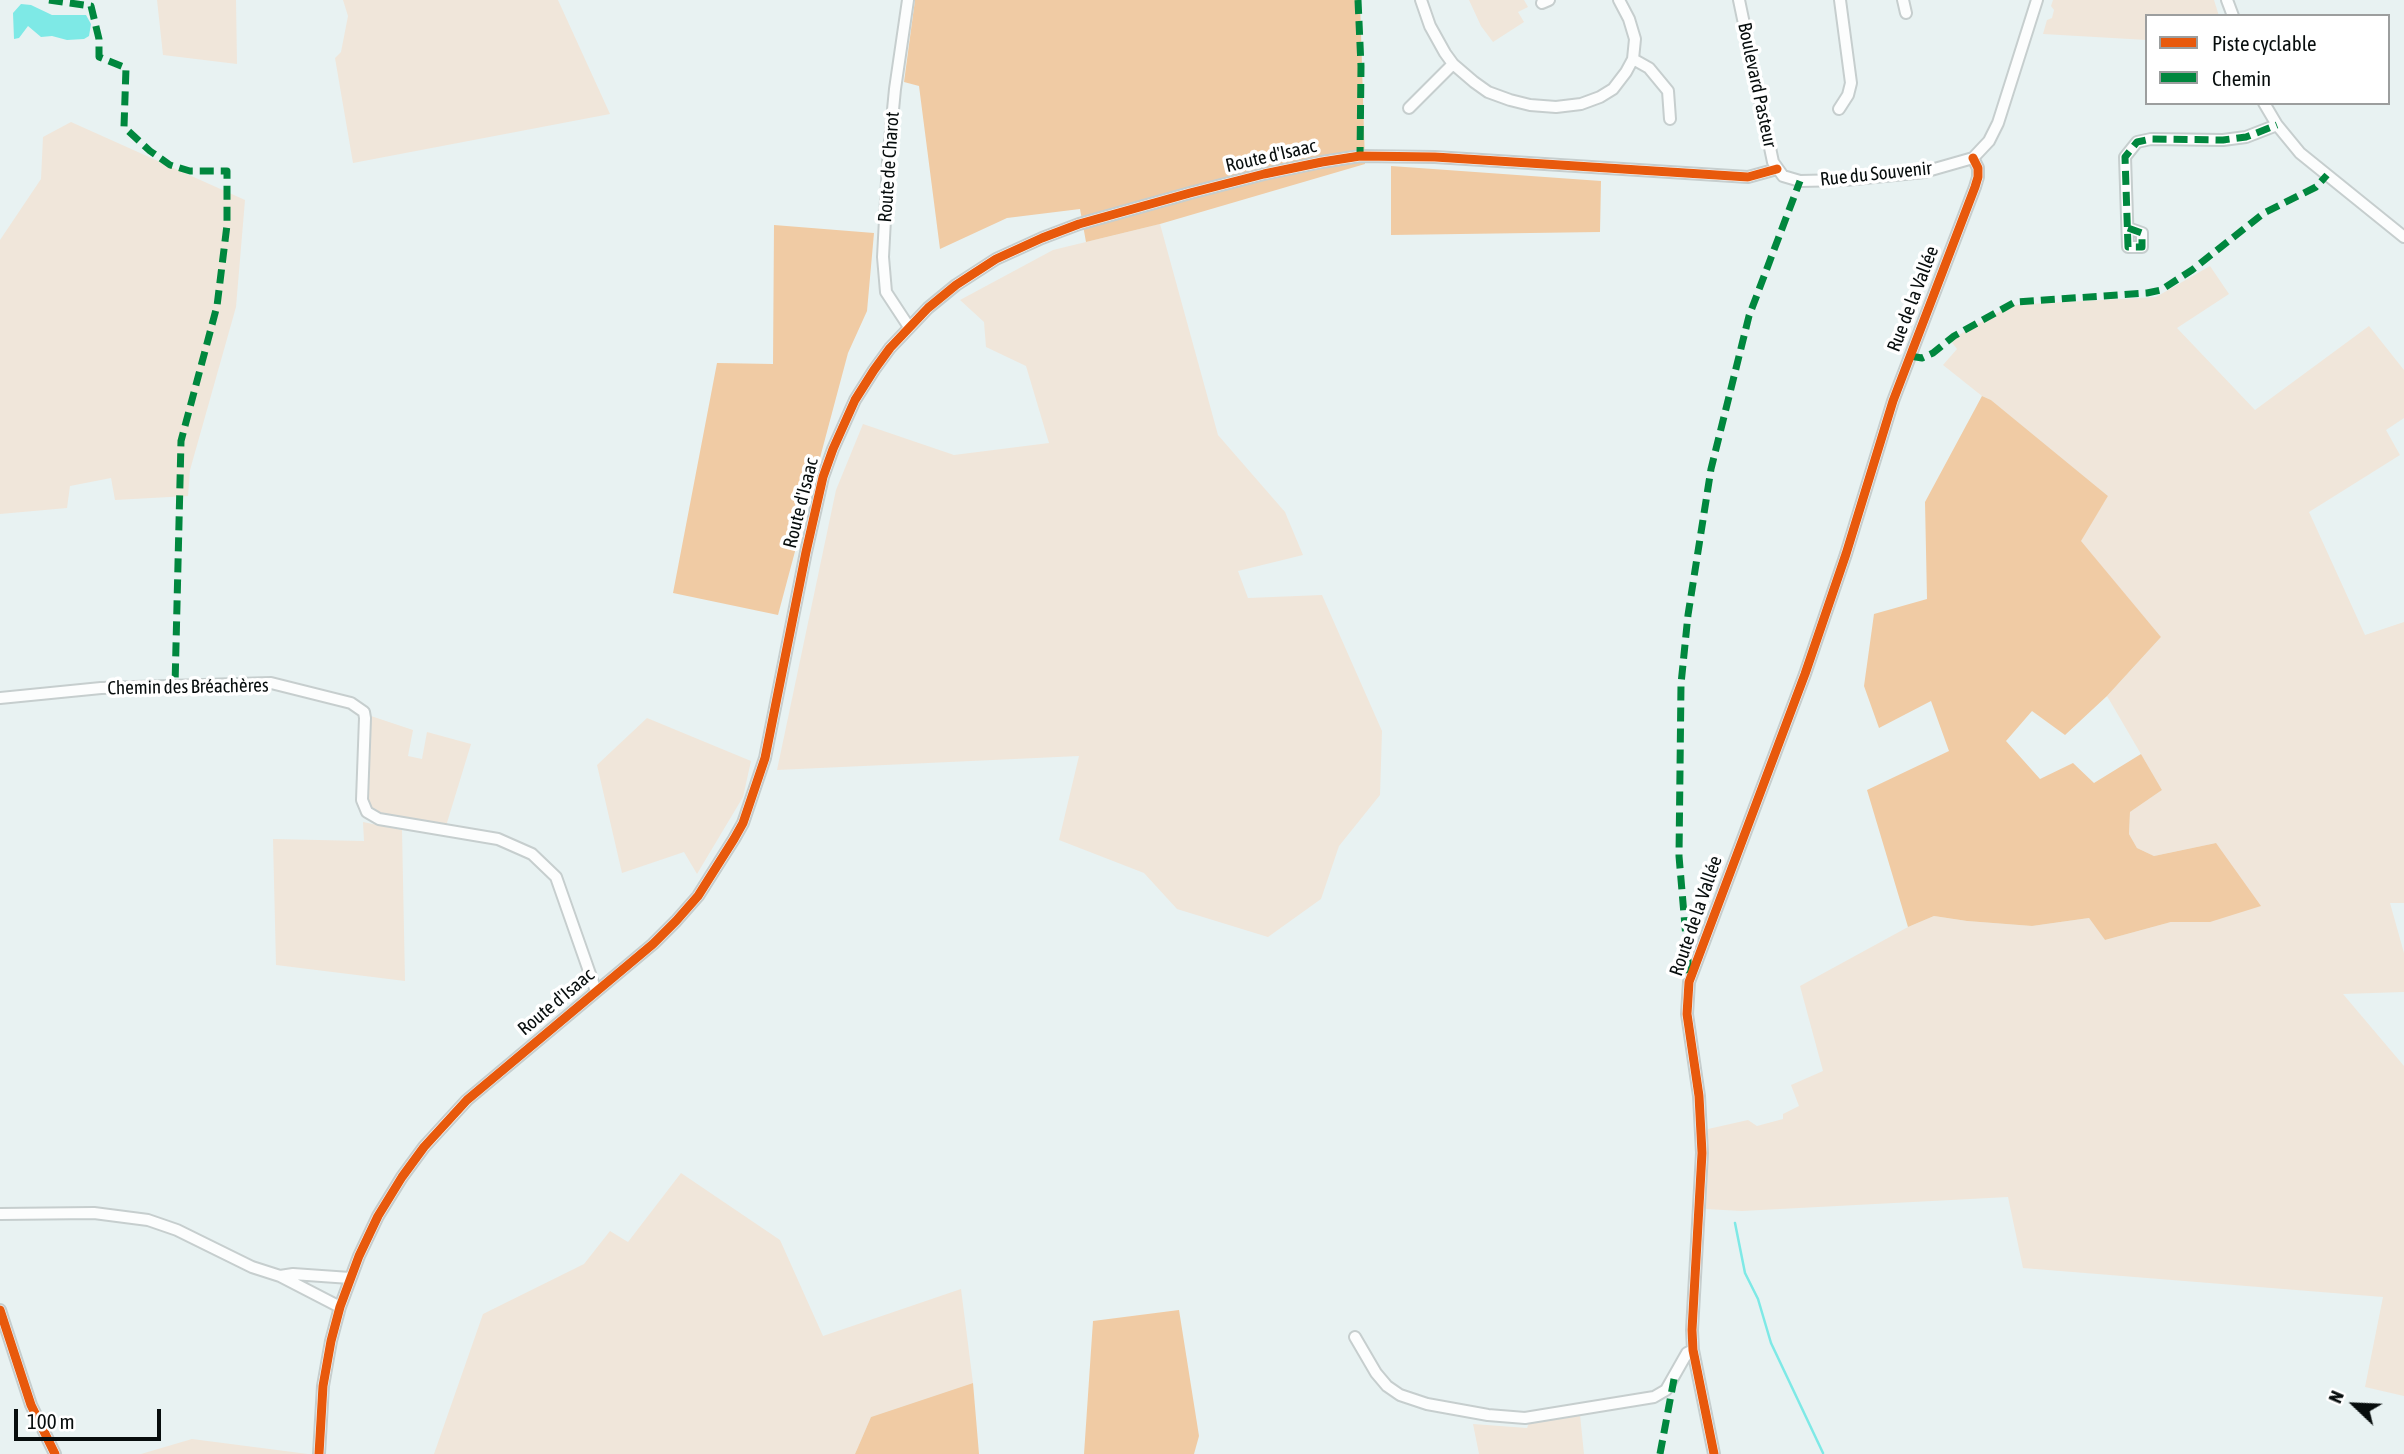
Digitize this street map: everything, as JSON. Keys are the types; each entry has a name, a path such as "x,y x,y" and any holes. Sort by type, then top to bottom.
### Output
{"street":[{"name":"Route de Charot","path":"908,0 895,89 883,257 886,292 909,327"},
{"path":"1421,0 1430,26 1453,64 1488,92 1530,105 1556,107 1581,104 1600,97 1613,89 1633,60 1635,39 1619,0"},
{"name":"Boulevard Pasteur","path":"1739,0 1777,169"},
{"path":"1839,109 1849,95 1851,83 1840,0"},
{"path":"1903,0 1906,13"},
{"path":"1973,158 1989,141 1998,123 2037,0"},
{"path":"1633,60 1649,68 1668,91 1670,119"},
{"path":"1409,108 1453,64"},
{"path":"2265,105 2277,125 2310,162 2404,237"},
{"path":"2128,228 2125,157 2137,142 2151,139 2223,141 2246,137 2277,125"},
{"name":"Route d'Isaac","path":"319,1454 323,1386 340,1307 378,1216 424,1147 467,1100 676,921 715,872 743,823 765,758 806,552 832,449 855,400 874,370 909,327 956,285 996,259 1042,238 1116,214 1303,165 1360,156 1748,177 1777,169"},
{"name":"Rue du Souvenir","path":"1777,169 1783,176 1800,181 1845,180 1924,172 1973,158"},
{"name":"Rue de la Vallée","path":"1876,452 1975,187 1978,168 1973,158"},
{"name":"Route de la Vallée","path":"1714,1454 1693,1350 1702,1134 1687,1014 1689,982 1805,674 1846,554 1876,452"},
{"name":"Chemin des Bréachères","path":"0,698 101,688 271,683 351,702 364,712 365,718 362,800 367,811 379,819 498,839 532,854 556,877 596,991"},
{"path":"0,1214 94,1213 138,1218 177,1230 252,1267 280,1276 340,1307"},
{"path":"280,1276 293,1274 350,1278"},
{"path":"0,1310 31,1405 55,1454"},
{"path":"1355,1337 1376,1373 1387,1386 1400,1395 1427,1404 1488,1415 1525,1418 1654,1397 1666,1390 1687,1353 1693,1350"}],"shaded area":[{"path":"157,0 236,0 237,64 163,55"},
{"path":"343,0 558,0 610,114 353,163 335,58 341,52 348,16"},
{"path":"915,0 1360,0 1365,164 1160,224 1086,242 1080,209 1007,218 940,249 919,86 904,82"},
{"path":"1469,0 1524,0 1528,7 1518,12 1524,22 1493,42 1481,26"},
{"path":"2053,0 2214,0 2218,14 2145,14 2145,40 2043,34 2047,20 2052,18 2054,10 2051,6"},
{"path":"71,122 245,200 236,307 190,470 188,496 115,500 111,478 70,486 67,508 0,514 0,240 41,179 43,137"},
{"path":"1391,166 1601,181 1600,232 1391,235"},
{"path":"1160,224 1218,435 1285,512 1303,555 1238,571 1248,598 1322,595 1382,731 1380,795 1339,846 1321,899 1268,937 1177,909 1144,873 1059,840 1079,756 777,770 836,490 863,424 954,455 1049,443 1026,366 986,347 984,322 960,300 1053,250"},
{"path":"774,225 874,233 867,311 848,353 778,615 673,593 717,363 773,364"},
{"path":"2210,266 2229,294 2177,328 2255,410 2369,326 2404,370 2404,418 2386,430 2400,455 2309,512 2365,635 2404,622 2404,903 2390,903 2404,953 2404,992 2343,994 2404,1066 2404,1396 2365,1387 2383,1297 2023,1268 2008,1197 1742,1211 1705,1209 1708,1129 1748,1120 1757,1126 1783,1119 1783,1114 1799,1106 1791,1085 1823,1071 1800,986 1908,927 1934,916 2032,926 2089,918 2105,940 2171,922 2210,922 2216,843 2154,856 2137,848 2129,834 2130,812 2162,790 2107,696 2161,637 2080,541 2108,496 1991,400 1943,365 1957,349 1950,340 2011,305 2156,297"},
{"path":"1982,396 1991,400 2108,496 2081,541 2161,637 2107,696 2065,735 2032,711 2006,741 2040,779 2073,763 2094,783 2141,754 2162,790 2130,812 2129,834 2137,848 2154,856 2216,843 2261,906 2210,922 2171,922 2105,940 2089,918 2032,926 1934,916 1908,927 1867,790 1949,751 1931,701 1879,728 1864,686 1874,614 1927,599 1925,502"},
{"path":"368,715 413,730 408,756 422,759 427,732 471,744 446,826 373,812 366,803"},
{"path":"647,718 751,761 743,797 697,874 684,852 622,873 597,765"},
{"path":"363,822 402,830 405,981 276,965 273,839 364,841"},
{"path":"681,1173 780,1240 823,1336 961,1289 973,1383 871,1417 855,1454 434,1454 483,1314 584,1264 610,1231 628,1242"},
{"path":"1179,1310 1199,1436 1194,1454 1084,1454 1093,1321"},
{"path":"973,1383 979,1454 855,1454 871,1417"},
{"path":"1580,1415 1584,1454 1479,1454 1473,1424 1527,1428 1529,1423"},
{"path":"192,1439 308,1454 141,1454"}],"water":[{"path":"21,4 31,5 52,15 86,15 91,24 89,36 67,40 52,36 41,37 28,26 19,38 14,39 13,13"}],"waterway":[{"path":"1735,1223 1745,1273 1758,1299 1771,1343 1823,1453"}],"marked path":[{"path":"49,0 91,6 99,39 99,57 126,68 124,127 170,165 190,171 227,171 227,225 217,306 181,441 175,686"},
{"path":"1358,0 1361,66 1360,156"},
{"path":"2128,228 2142,233 2142,247 2128,247 2125,157 2137,142 2151,139 2223,140 2246,137 2277,125"},
{"path":"1910,356 1922,358 1933,353 1954,336 2015,302 2161,290 2192,270 2264,213 2316,187 2327,175"},
{"path":"1689,973 1679,856 1681,684 1688,615 1711,469 1749,316 1800,181"},
{"path":"1660,1454 1674,1379"}],"cycle path":[{"path":"319,1454 323,1386 340,1307 359,1256 378,1216 402,1177 424,1147 467,1100 653,944 676,921 698,896 743,823 765,758 806,552 823,477 833,449 855,400 874,370 890,348 928,308 956,285 996,259 1079,224 1264,174 1322,162 1360,156 1435,157 1748,177 1777,169"},
{"path":"1714,1454 1693,1350 1702,1153 1699,1096 1687,1014 1689,982 1805,674 1846,554 1893,401 1975,187 1978,168 1973,158"},
{"path":"0,1310 31,1405 55,1454"}]}
